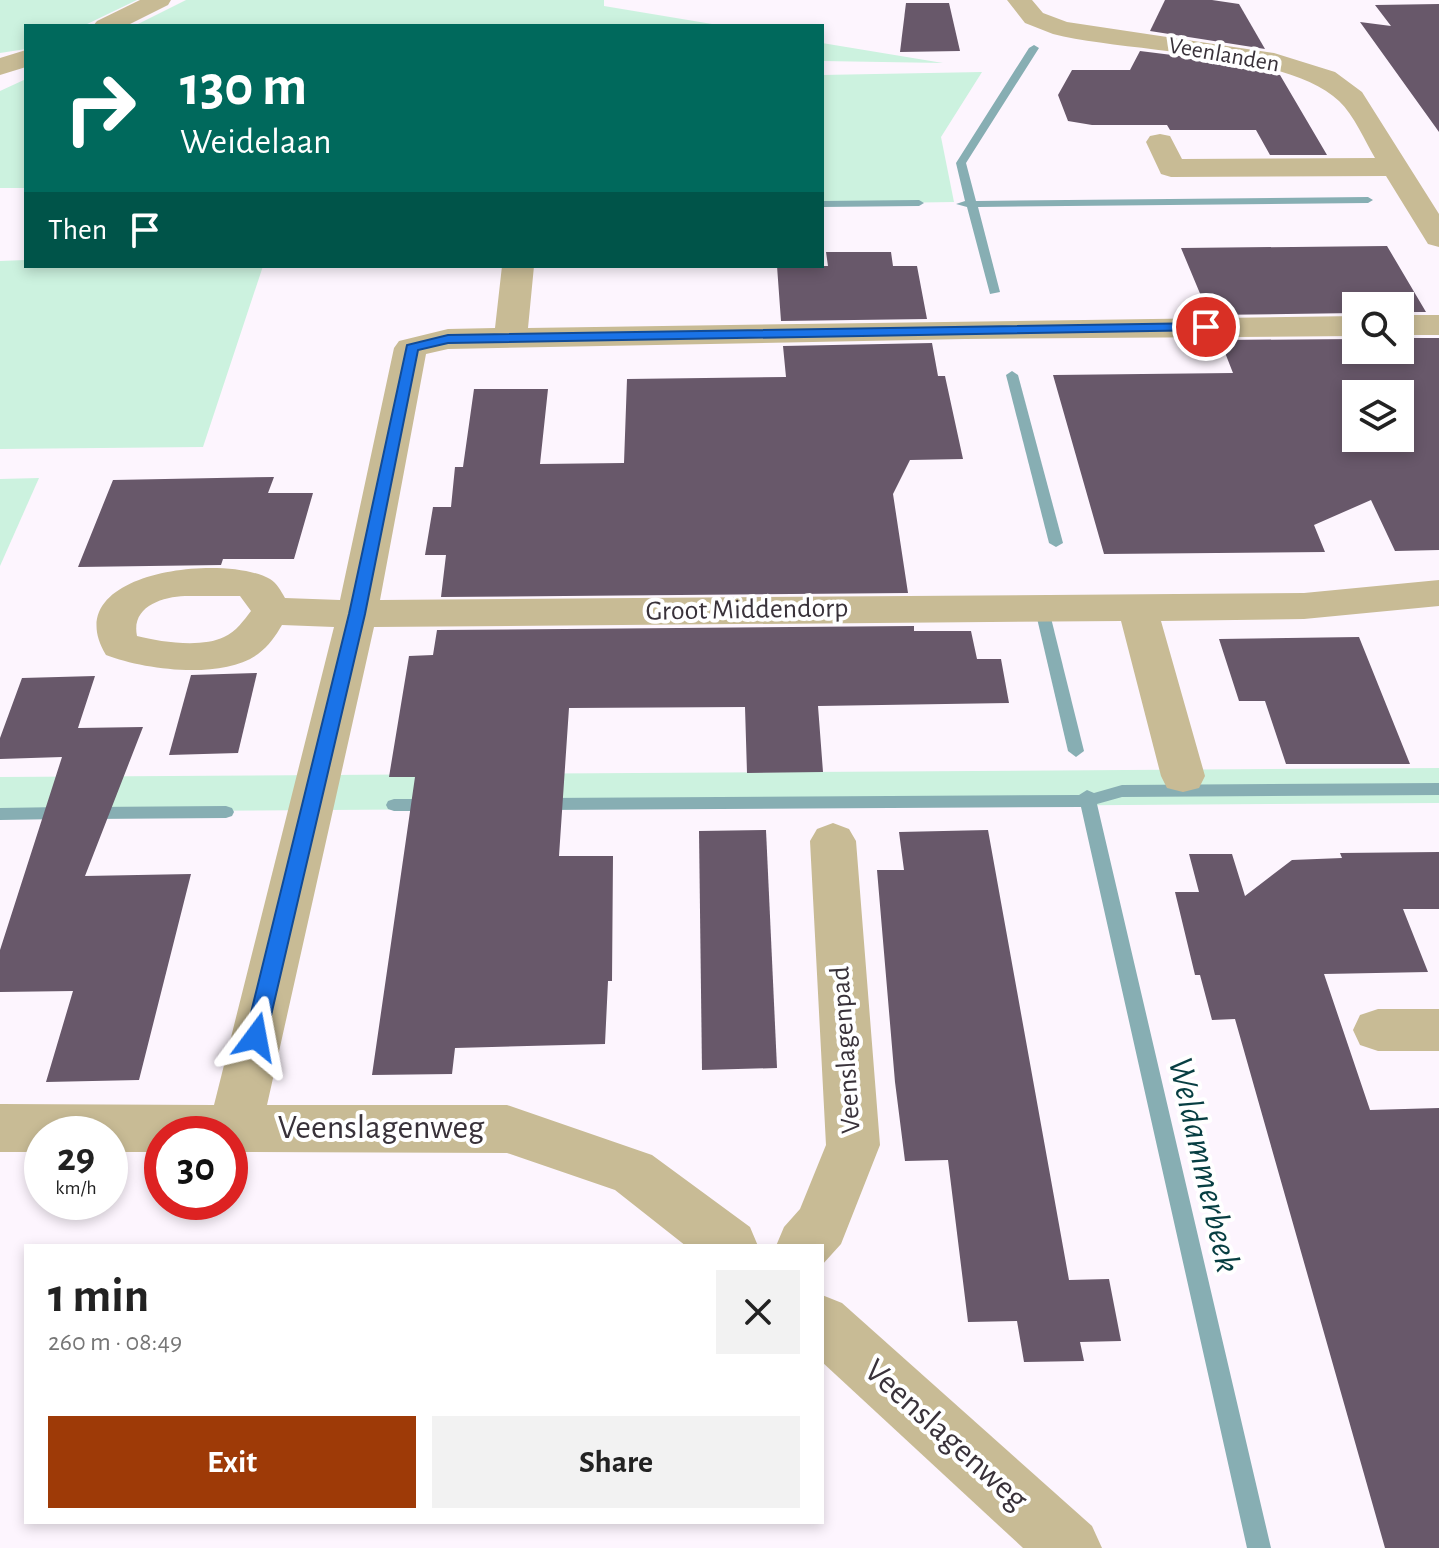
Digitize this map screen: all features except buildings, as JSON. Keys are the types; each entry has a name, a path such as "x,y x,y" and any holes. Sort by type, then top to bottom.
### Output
{"street":[{"path":"110,24 159,0"},
{"name":"Veenlanden","path":"1019,0 1034,18 1062,29 1106,24 1274,61 1326,78 1352,98 1439,238"},
{"path":"0,67 24,59"},
{"path":"1160,142 1171,168 1395,167"},
{"path":"510,339 518,268"},
{"path":"1414,325 1439,325"},
{"path":"238,1116 357,614 411,348 448,339 949,329 1342,326"},
{"name":"Groot Middendorp","path":"271,611 357,614 1304,606 1439,593"},
{"path":"1137,606 1183,776"},
{"name":"Veenslagenpad","path":"806,1244 821,1226 853,1145 833,841"},
{"path":"1378,1030 1439,1030"},
{"name":"Veenslagenweg","path":"0,1128 144,1128"},
{"name":"Veenslagenweg","path":"248,1128 507,1129 633,1172 727,1244"},
{"name":"Veenslagenweg","path":"824,1325 1070,1548"}],"green space":[{"path":"0,0 137,0 87,24 24,24 24,49 0,53"},
{"path":"186,0 604,0 604,6 712,24 138,24"},
{"path":"824,43 943,63 824,61"},
{"path":"982,72 941,137 954,202 824,204 824,75"},
{"path":"24,80 24,188 0,188 0,91"},
{"path":"24,260 24,268 262,268 203,447 0,449 0,261"},
{"path":"39,478 0,566 0,479"},
{"path":"1439,768 1439,803 0,812 0,777"}],"waterway":[{"name":"Weldammerbeek","path":"971,204 961,163 1034,48"},
{"path":"971,204 1368,200"},
{"path":"824,204 919,203"},
{"path":"961,204 971,204"},
{"name":"Weldammerbeek","path":"971,204 994,292"},
{"name":"Weldammerbeek","path":"1012,375 1056,543"},
{"name":"Weldammerbeek","path":"1043,614 1076,751"},
{"path":"1088,801 1122,791 1439,789"},
{"name":"Weldammerbeek","path":"1087,796 1088,801"},
{"path":"543,804 1088,801"},
{"name":"Weldammerbeek","path":"1088,801 1259,1548"},
{"path":"394,805 432,805"},
{"path":"90,813 226,812"},
{"path":"0,814 62,813"}],"route":[{"path":"256,1037 357,614 411,348 448,339 1206,327"}]}
